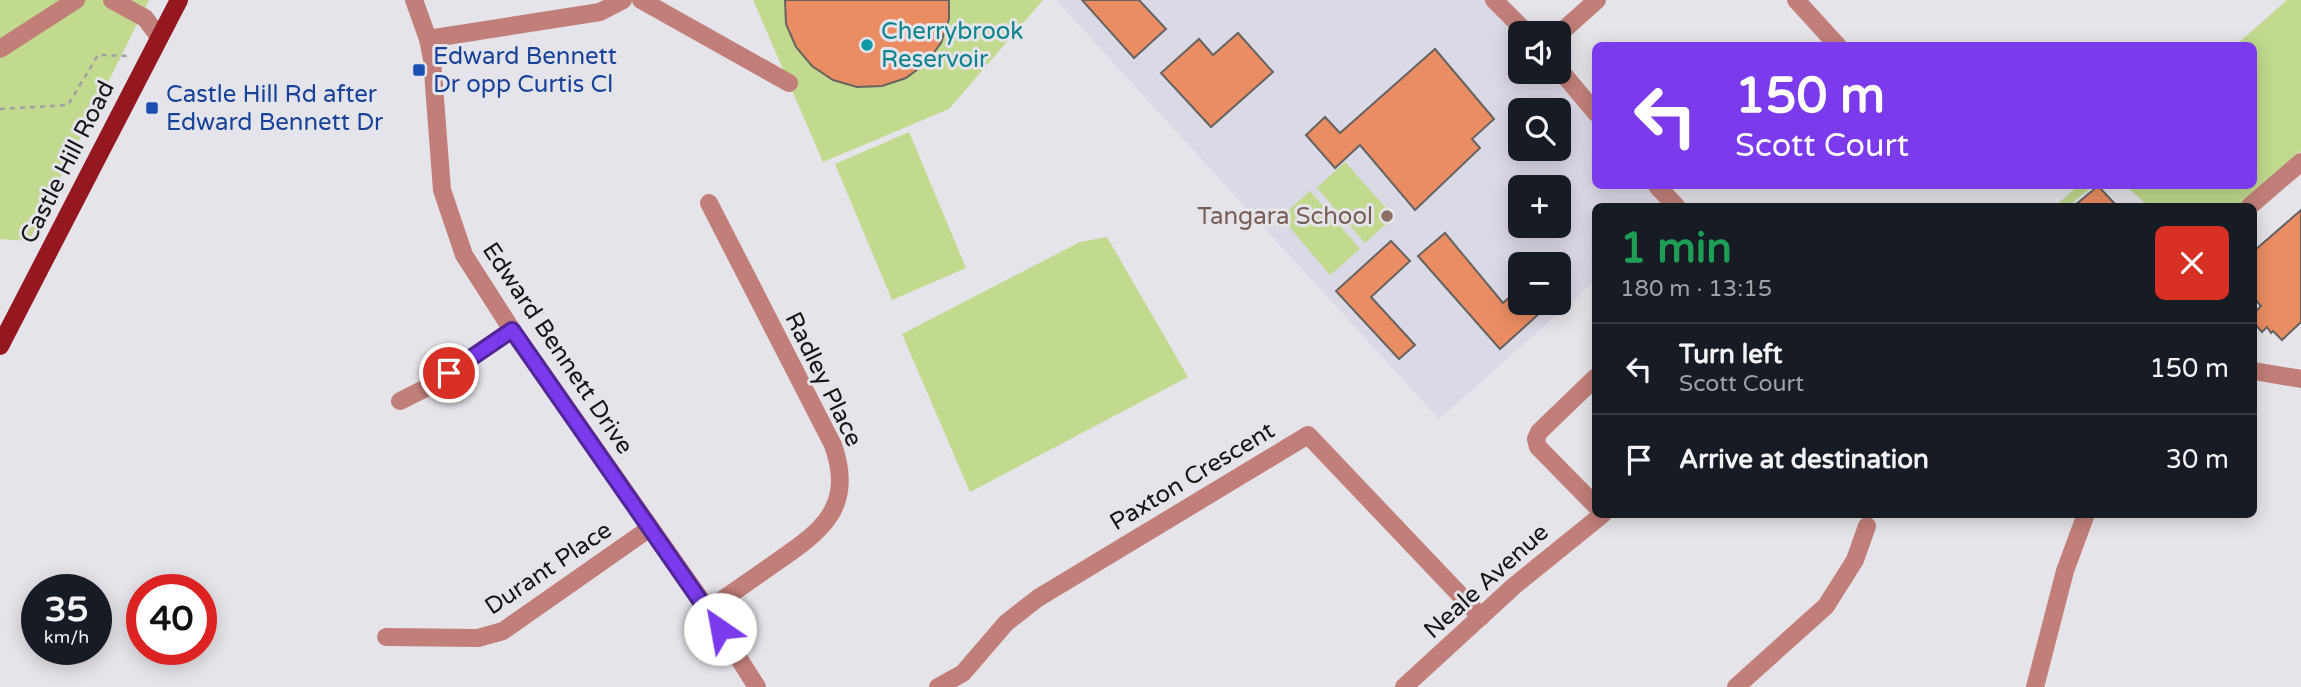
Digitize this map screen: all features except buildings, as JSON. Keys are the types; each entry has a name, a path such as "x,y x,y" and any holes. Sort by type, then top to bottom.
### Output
{"main road":[{"name":"Castle Hill Road","path":"0,346 179,0"}],"street":[{"path":"0,49 76,0"},
{"path":"112,0 145,18 159,37"},
{"name":"Edward Bennett Drive","path":"414,0 428,39 434,77 438,163 447,212 474,275 708,610 757,687"},
{"path":"428,39 600,12 623,0"},
{"path":"640,0 789,83"},
{"path":"1494,0 1515,21"},
{"path":"1571,23 1597,0"},
{"path":"1796,0 1834,42"},
{"path":"1571,83 1592,108"},
{"path":"2253,203 2301,162"},
{"path":"1660,189 1672,203"},
{"name":"Radley Place","path":"708,610 818,533 833,512 840,474 833,445 709,204"},
{"path":"400,401 428,387 512,330"},
{"path":"2257,372 2301,379"},
{"path":"1592,381 1539,432 1536,439 1538,447 1592,502"},
{"name":"Paxton Crescent","path":"938,687 962,673 1006,622 1038,598 1308,435 1480,617"},
{"name":"Neale Avenue","path":"1404,687 1480,617 1596,518"},
{"path":"2035,687 2065,571 2085,518"},
{"path":"1736,687 1826,606 1855,560 1867,526"},
{"name":"Durant Place","path":"386,637 478,638 503,631 650,528"}],"path":[{"path":"0,109 68,104 98,55 128,56"}],"shaded area":[{"name":"Tangara School","path":"1056,0 1494,0 1511,21 1508,21 1508,84 1570,84 1592,109 1592,189 1660,189 1673,203 1592,203 1592,284 1571,302 1571,252 1508,252 1508,315 1556,315 1439,419"}],"green space":[{"path":"0,0 149,0 29,241 0,239"},
{"path":"753,0 1043,0 949,109 823,162"},
{"path":"2287,0 2301,0 2301,151 2244,203 2145,203 2129,189 2257,189 2257,42 2239,42"},
{"path":"909,132 966,268 892,300 835,164"},
{"path":"1345,162 1394,217 1365,243 1317,188"},
{"path":"2075,189 2089,189 2072,203 2058,203"},
{"path":"1310,191 1360,249 1330,275 1281,217"},
{"path":"1107,237 1188,377 970,492 902,334 1080,242"}],"place":[{"name":"Cherrybrook Reservoir","path":"867,45"},
{"name":"Edward Bennett Dr opp Curtis Cl","path":"419,70"},
{"name":"Castle Hill Rd after Edward Bennett Dr","path":"152,108"},
{"name":"Tangara School","path":"1387,216"}],"route":[{"path":"449,373 512,330 720,629"}]}
